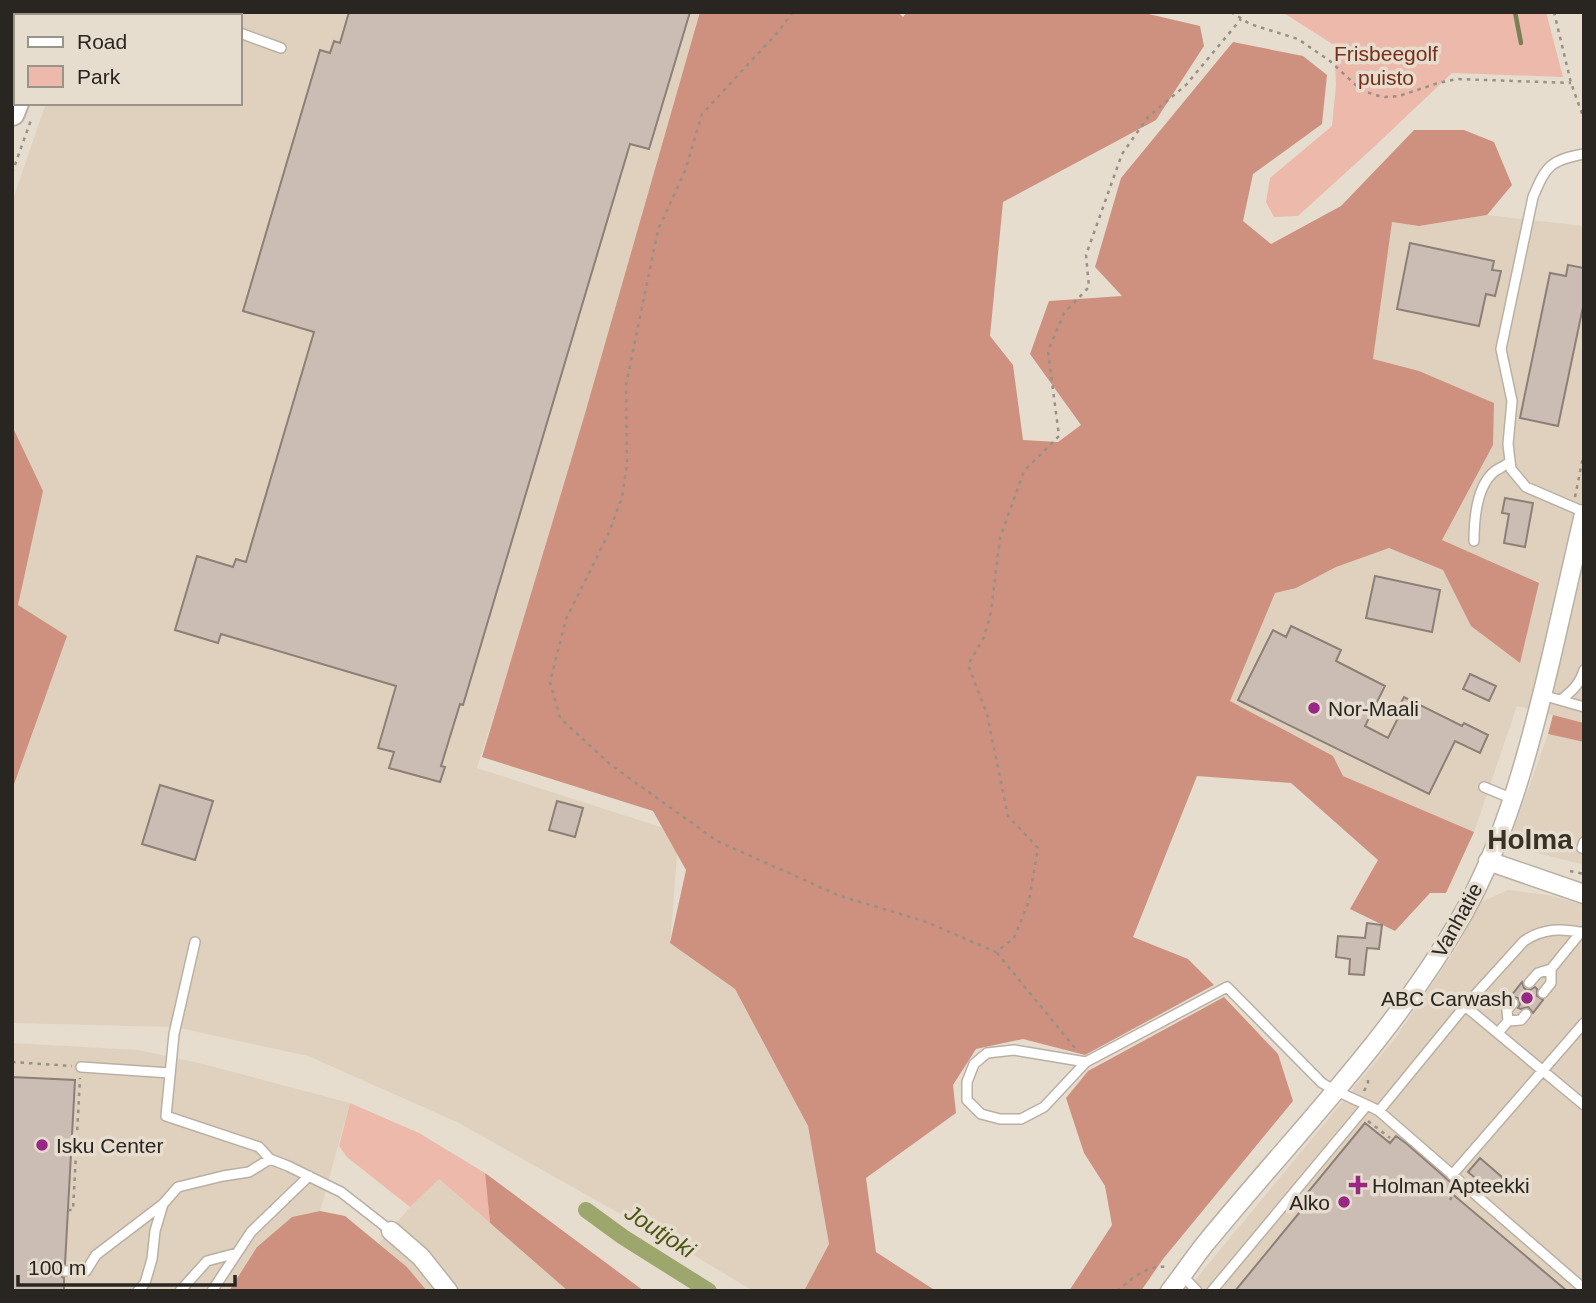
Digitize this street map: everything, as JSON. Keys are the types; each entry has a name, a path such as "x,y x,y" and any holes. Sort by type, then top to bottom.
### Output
{"street":[{"name":"Vanhatie","path":"1170,1291 1204,1246 1336,1091 1426,975 1464,912 1513,799 1580,552 1580,511"},
{"path":"1488,861 1584,894"},
{"path":"391,1231 421,1257 448,1291"}],"lane":[{"path":"242,34 281,48"},
{"path":"1580,511 1526,487 1511,469 1508,444 1512,401 1501,349 1533,197 1541,178 1550,165 1565,157 1584,154"},
{"path":"1474,541 1481,491 1493,472 1510,462"},
{"path":"1561,700 1581,680 1584,670"},
{"path":"1542,695 1584,706"},
{"path":"1484,787 1513,799"},
{"path":"1584,842 1584,849"},
{"path":"1379,1111 1465,1006 1524,941 1535,933 1549,929 1582,932"},
{"path":"1529,982 1538,973 1551,970 1582,932"},
{"path":"195,942 174,1034 166,1116 259,1147 270,1159 341,1192 391,1231"},
{"path":"1543,993 1551,983 1551,970"},
{"path":"1086,1062 1014,1050 987,1052 974,1064 967,1082 967,1100 981,1114 1000,1119 1021,1119 1044,1107 1086,1062 1227,986 1322,1083 1379,1111 1584,1289"},
{"path":"1498,1033 1508,1021 1507,1010 1513,1003"},
{"path":"1465,1006 1584,1105"},
{"path":"1508,1021 1521,1020 1526,1014"},
{"path":"1452,1175 1584,1023"},
{"path":"81,1067 170,1073"},
{"path":"1212,1291 1367,1105"},
{"path":"65,1271 86,1271 96,1255 163,1204 178,1187 249,1172 270,1159"},
{"path":"212,1291 251,1232 309,1176"},
{"path":"138,1291 145,1283 152,1259 155,1231 163,1204"},
{"path":"180,1291 207,1261 237,1253"},
{"path":"1182,1275 1196,1291"}],"path":[{"path":"793,12 778,32 702,114 685,171 658,230 626,385 627,464 622,497 608,535 566,619 550,682 560,718 611,765 717,841 840,896 924,921 996,952 1086,1062"},
{"path":"1231,12 1250,24 1298,39 1331,61 1361,90 1385,97 1399,96 1457,79 1571,83"},
{"path":"1554,12 1571,83 1584,119"},
{"path":"996,952 1014,938 1030,901 1038,848 1008,816 987,714 968,665 984,637 991,612 999,538 1024,471 1059,436 1048,351 1064,313 1089,288 1086,255 1122,154 1148,117 1186,85 1241,19"},
{"path":"12,173 20,110"},
{"path":"1580,511 1584,452"},
{"path":"12,1062 81,1067 73,1210 68,1210"},
{"path":"1359,1114 1393,1140"},
{"path":"1450,1200 1454,1195"},
{"path":"1117,1291 1149,1268 1164,1266 1182,1275"}],"shaded area":[{"path":"700,12 898,12 903,17 907,12 1140,12 1200,26 1204,46 1156,120 1003,202 990,336 1013,365 1023,440 1058,442 1081,425 1030,354 1049,301 1122,296 1095,267 1121,178 1233,42 1303,56 1327,75 1322,124 1253,174 1243,221 1271,244 1341,206 1414,130 1464,130 1494,142 1512,185 1487,215 1419,226 1392,222 1373,359 1419,371 1494,403 1493,445 1442,540 1539,583 1520,663 1471,626 1443,570 1389,548 1336,567 1296,588 1275,593 1230,701 1333,756 1343,776 1474,832 1446,893 1430,893 1395,931 1350,909 1378,860 1291,783 1197,776 1133,937 1188,959 1214,985 1085,1055 1023,1039 976,1049 953,1085 956,1113 866,1178 876,1252 936,1291 804,1291 829,1244 808,1126 735,989 670,943 686,870 653,811 482,757 584,417"},
{"path":"719,12 477,768 679,833 670,943 735,989 808,1126 829,1244 804,1291 753,1291 457,1122 308,1056 175,1027 12,1023 12,202 45,105 242,105 242,14 78,14"},
{"path":"1487,215 1584,226 1584,723 1517,706 1474,832 1196,713 1392,222 1419,226"},
{"path":"12,428 43,491 18,605 67,636 12,790"},
{"path":"1553,715 1584,723 1584,742 1548,734"},
{"path":"1548,734 1584,742 1584,865 1526,850 1515,841 1512,834"},
{"path":"1508,890 1548,895 1584,905 1584,1291 1186,1291 1396,1037 1458,946 1479,903"},
{"path":"1224,997 1278,1054 1293,1101 1163,1259 1141,1291 1069,1291 1112,1225 1105,1186 1084,1153 1066,1098 1088,1071"},
{"path":"12,1043 138,1050 199,1063 350,1103 320,1211 292,1217 257,1247 229,1291 12,1291"},
{"path":"485,1173 644,1291 568,1291 490,1223"},
{"path":"439,1179 568,1291 427,1291 407,1267 379,1243"},
{"path":"320,1211 345,1216 407,1267 427,1291 229,1291 257,1247 292,1217"}],"green space":[{"name":"Frisbeegolf puisto","path":"1282,12 1546,12 1563,77 1452,73 1298,216 1274,217 1266,202 1270,178 1332,126 1336,85 1334,45"},
{"path":"350,1103 419,1133 485,1173 490,1223 439,1179 410,1207 347,1157 339,1146"}],"building":[{"path":"349,12 690,12 649,149 630,144 463,705 460,704 441,766 445,767 440,782 389,768 394,752 378,748 396,686 221,634 218,643 175,630 197,556 233,567 236,559 246,562 314,332 243,311 320,50 330,53 334,41 340,43"},
{"path":"1410,243 1494,261 1492,270 1501,271 1495,296 1486,294 1479,326 1397,309"},
{"path":"1568,265 1584,268 1584,302 1558,426 1520,418 1550,273 1566,276"},
{"path":"1505,498 1533,503 1525,547 1504,543 1509,514 1502,513"},
{"path":"1375,576 1440,590 1432,632 1366,618"},
{"name":"Nor-Maali","path":"1291,626 1341,650 1336,661 1385,686 1365,726 1388,738 1398,718 1394,716 1404,697 1462,726 1464,723 1488,735 1480,753 1455,741 1429,794 1238,700 1273,630 1286,637"},
{"path":"1470,674 1496,686 1489,701 1463,689"},
{"path":"160,785 213,801 195,860 142,844"},
{"path":"557,801 583,808 575,837 549,830"},
{"path":"1367,923 1382,925 1379,949 1367,948 1364,975 1349,974 1350,959 1336,957 1338,936 1365,938"},
{"name":"ABC Carwash","path":"1522,982 1527,990 1535,987 1537,996 1543,1000 1533,1013 1528,1007 1518,1008 1518,998 1511,996"},
{"name":"Isku Center","path":"12,1077 75,1080 65,1264 58,1270 59,1275 64,1278 64,1291 12,1291"},
{"path":"1365,1123 1390,1143 1396,1136 1407,1144 1455,1186 1450,1192 1567,1291 1235,1291 1309,1201 1304,1197"},
{"path":"1480,1158 1503,1178 1492,1192 1468,1172"}],"waterway":[{"path":"1515,12 1521,43"},
{"name":"Joutjoki","path":"586,1210 623,1237 709,1291"}],"place":[{"name":"Nor-Maali","path":"1314,708"},
{"name":"ABC Carwash","path":"1527,998"},
{"name":"Isku Center","path":"42,1145"},
{"name":"Holman Apteekki","path":"1358,1185"},
{"name":"Alko","path":"1344,1202"}],"district":[{"name":"Holma","path":"1530,839"}]}
